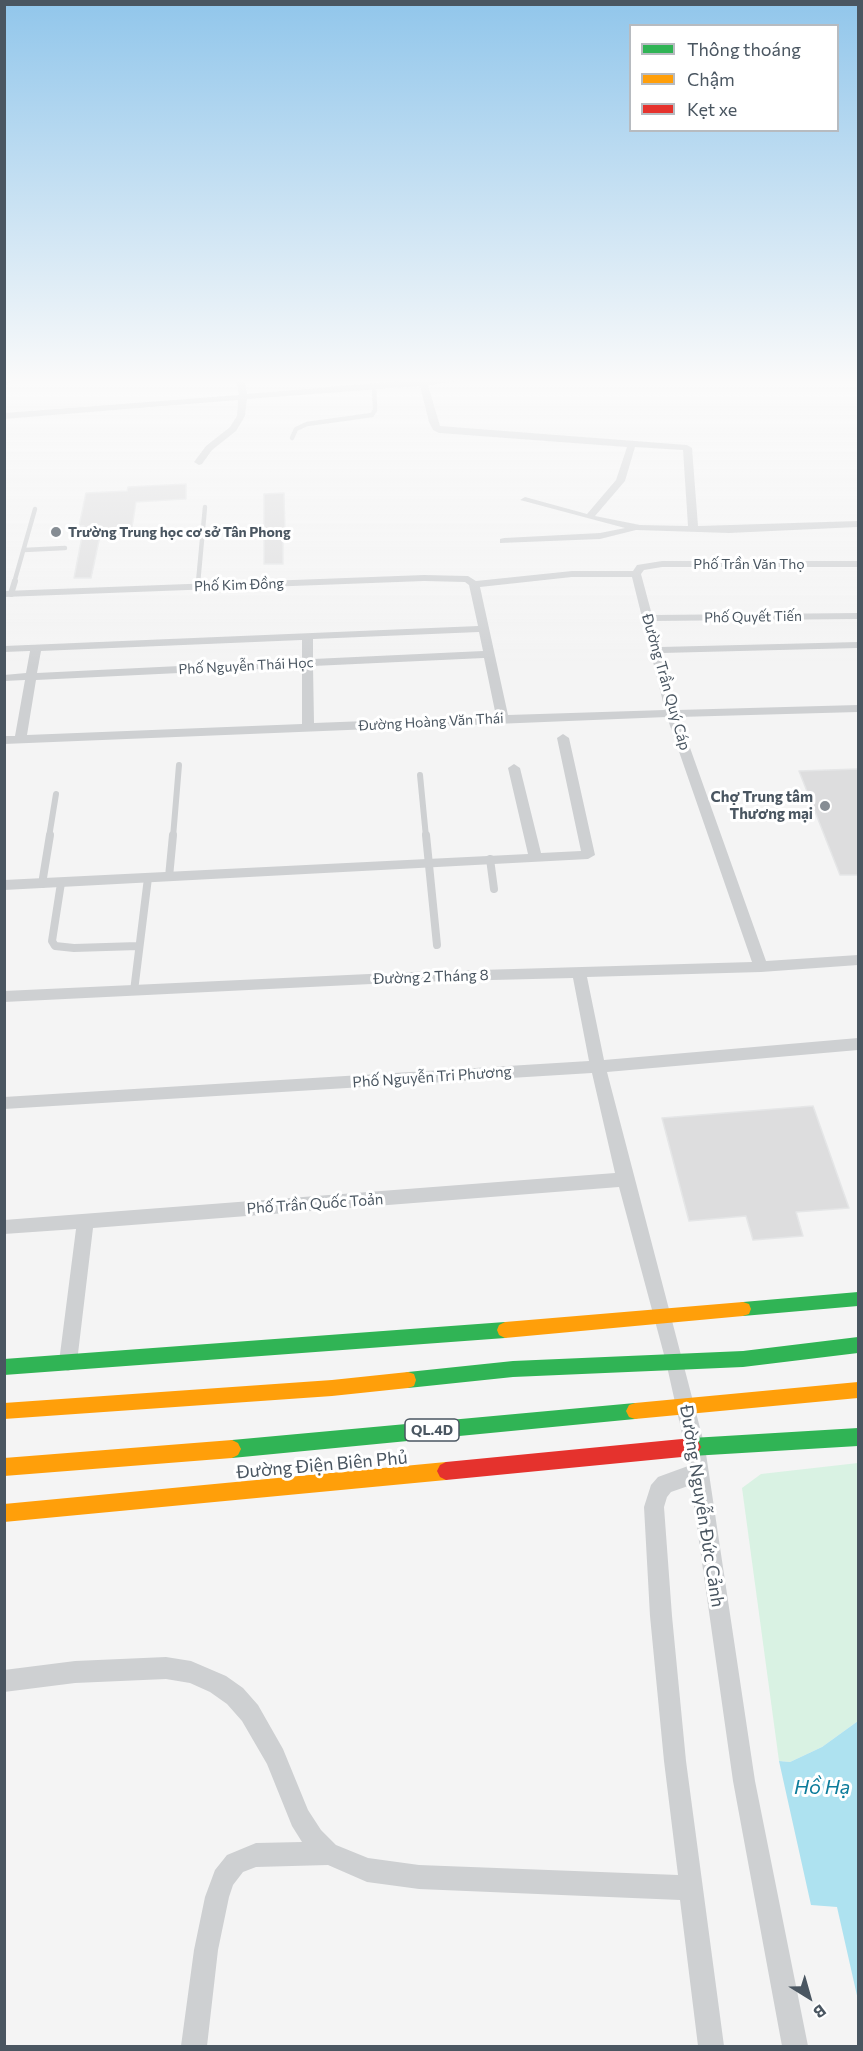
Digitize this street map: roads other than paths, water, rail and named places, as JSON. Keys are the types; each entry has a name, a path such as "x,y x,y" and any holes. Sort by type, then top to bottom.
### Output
{"main road":[{"path":"4,1367 381,1341 858,1299"},
{"path":"4,1411 332,1388 513,1369 743,1359 858,1345"},
{"name":"Đường Điện Biên Phủ","path":"4,1467 305,1443 858,1390"},
{"name":"Đường Điện Biên Phủ","path":"4,1513 694,1447 858,1437"}],"street":[{"path":"589,517 620,482 622,475"},
{"path":"689,475 693,530"},
{"path":"525,500 640,528 693,530 858,524"},
{"path":"504,541 600,536 640,528"},
{"name":"Phố Trần Văn Thọ","path":"473,583 638,570 662,564 858,564"},
{"name":"Đường Trần Quý Cáp","path":"638,570 672,714 761,967"},
{"name":"Phố Kim Đồng","path":"8,594 452,577 473,583"},
{"path":"473,583 503,719"},
{"name":"Phố Quyết Tiến","path":"648,618 858,616"},
{"name":"Phố Nguyễn Thái Học","path":"4,649 483,629"},
{"path":"307,636 308,728"},
{"name":"Phố Quyết Tiến","path":"656,650 858,645"},
{"path":"20,740 36,648"},
{"name":"Phố Nguyễn Thái Học","path":"4,678 488,654"},
{"name":"Đường Hoàng Văn Thái","path":"4,740 503,719 858,708"},
{"path":"4,885 588,855 563,738"},
{"path":"514,768 535,857"},
{"name":"Đường 2 Tháng 8","path":"4,997 412,977 761,967 858,960"},
{"name":"Đường Nguyễn Đức Cảnh","path":"579,972 598,1067 625,1179 664,1317 686,1407 699,1472 744,1781 795,2046"},
{"name":"Phố Nguyễn Tri Phương","path":"4,1103 598,1067 858,1044"},
{"name":"Phố Trần Quốc Toản","path":"4,1227 625,1179"},
{"path":"68,1362 85,1222"},
{"path":"699,1472 665,1484 658,1492 654,1507 675,1761 711,2046"},
{"path":"4,1681 96,1670 166,1668 191,1672 218,1684 235,1696 250,1713 275,1757 300,1818 313,1838 328,1853 367,1869 419,1876 691,1888"},
{"path":"194,2046 206,1950 223,1878 235,1863 256,1855 328,1853"}],"lane":[{"path":"198,587 205,507"},
{"path":"8,594 24,550 35,509"},
{"path":"24,550 65,548"},
{"path":"169,877 179,765"},
{"path":"420,775 437,945"},
{"path":"42,884 56,794"},
{"path":"490,859 495,889"},
{"path":"134,991 148,878"},
{"path":"61,883 52,941 56,946 74,948 138,946"}],"water":[{"name":"Hồ Hạ","path":"858,1721 858,2000 837,1907 811,1905 779,1761 790,1762 822,1747"}],"place":[{"name":"Trường Trung học cơ sở Tân Phong","path":"56,532"},
{"name":"Chợ Trung tâm Thương mại","path":"825,806"}]}
